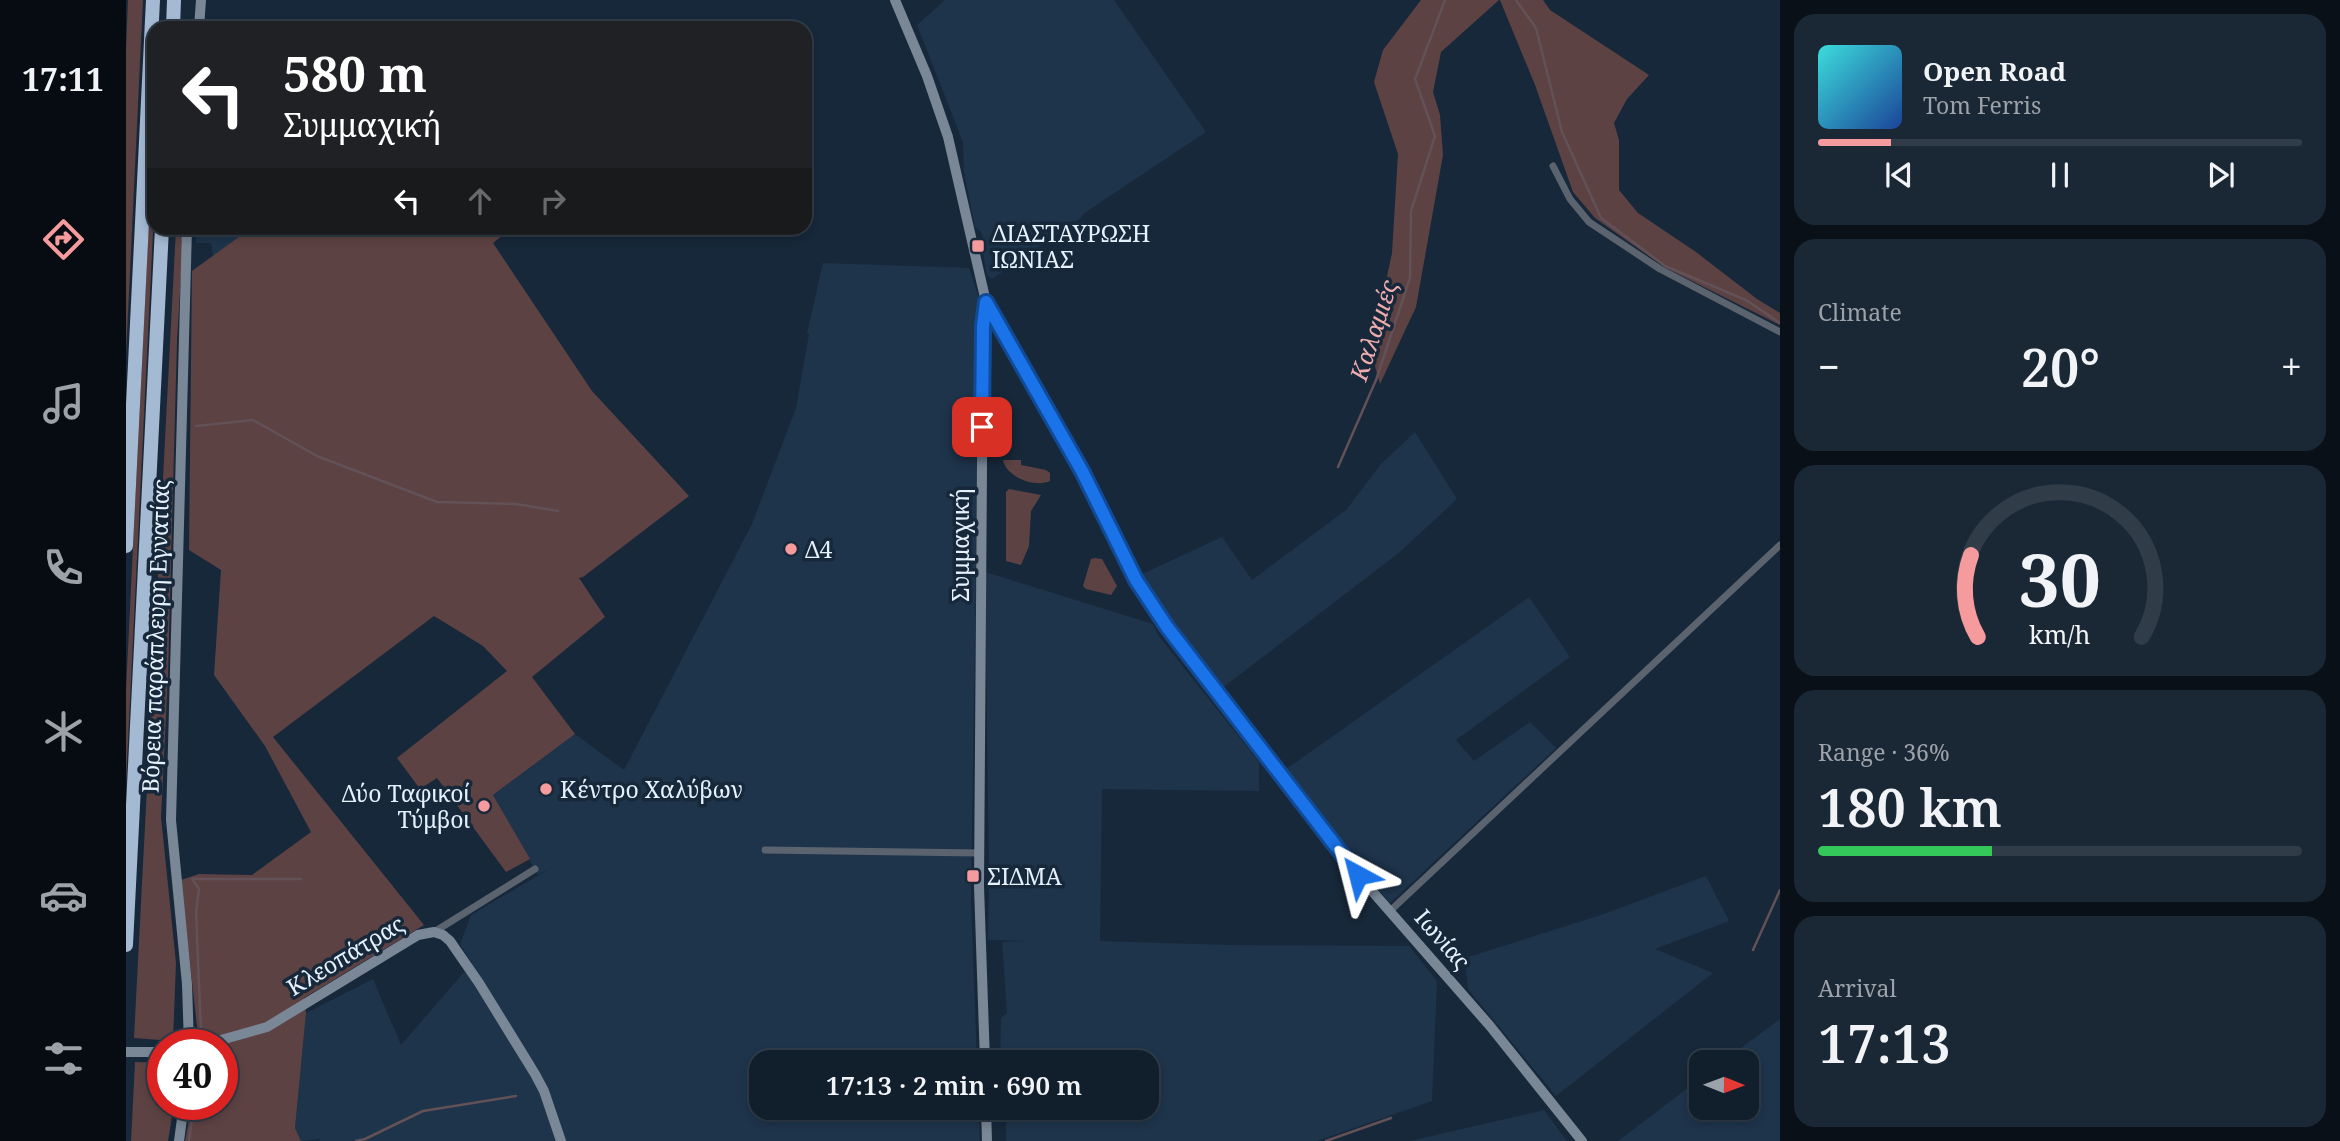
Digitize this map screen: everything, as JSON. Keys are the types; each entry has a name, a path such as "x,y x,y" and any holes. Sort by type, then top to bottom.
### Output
{"highway":[{"path":"152,21 153,0"},
{"path":"173,21 174,0"},
{"path":"126,546 147,121"},
{"path":"126,945 162,235"}],"street":[{"path":"200,21 201,0"},
{"name":"Συμμαχική","path":"895,0 927,76 948,137 986,302 983,326 979,853 985,1050"},
{"path":"1553,166 1570,199 1589,222 1660,269 1780,332"},
{"name":"Βόρεια παράπλευρη Εγνατίας","path":"187,235 171,820 187,984 188,1029"},
{"name":"Ιωνίας","path":"986,302 1082,471 1136,580 1167,627 1358,875 1490,1027 1582,1141"},
{"path":"983,326 999,325"},
{"path":"1390,911 1780,545"},
{"path":"765,850 979,853"},
{"path":"433,932 535,869"},
{"name":"Κλεοπάτρας","path":"238,1035 267,1027 418,935 433,932 448,939 465,961 535,1074 544,1091 561,1141"},
{"path":"126,1052 147,1052"},
{"path":"179,1141 182,1120"},
{"path":"986,1120 987,1141"}],"shaded area":[{"path":"128,0 143,0 126,355 126,50"},
{"path":"945,0 1114,0 1206,132 992,279 987,275 983,253 986,249 981,232 975,227 964,172 963,142 917,25"},
{"path":"1421,0 1499,0 1441,52 1433,92 1440,115 1443,155 1416,307 1380,384 1371,352 1392,253 1398,154 1374,82 1383,50"},
{"path":"1500,0 1543,0 1550,10 1649,75 1627,99 1614,123 1619,140 1619,190 1638,213 1780,313 1780,325 1666,268 1595,218 1573,192 1535,85"},
{"path":"148,235 153,235 126,782 126,690"},
{"path":"176,235 184,235 177,340 168,674 161,817 176,963 173,1029 147,1029 147,1039 134,1038"},
{"path":"197,235 242,235 213,256 211,243 196,243"},
{"path":"241,235 503,235 493,243 592,391 689,496 579,578 605,617 532,677 575,734 493,795 530,859 506,872 437,778 420,789 397,758 507,671 483,646 434,616 273,737 424,925 304,998 306,1013 295,1128 301,1141 185,1141 189,1120 238,1120 238,1029 197,1029 181,880 199,874 252,875 311,832 265,746 214,675 221,570 189,550 192,271"},
{"path":"823,263 969,268 980,301 971,902 977,1050 749,1050 749,1120 979,1120 980,1141 301,1141 295,1128 306,1013 373,979 401,1045 472,963 460,944 471,915 556,865 538,875 493,795 575,734 624,770 752,524 796,408 809,334 807,333"},
{"path":"1415,432 1457,499 1400,552 1221,689 1177,633 1138,576 1222,537 1252,580 1346,510 1381,464"},
{"path":"1003,460 1021,460 1021,465 1046,470 1050,473 1050,481 1029,482 1015,476"},
{"path":"1009,489 1041,495 1031,511 1029,546 1021,565 1006,561 1006,492"},
{"path":"1091,559 1102,559 1117,586 1111,595 1083,586"},
{"path":"985,572 1153,624 1158,635 1259,762 1259,791 1102,789 1100,941 1409,946 1437,981 1432,1101 1317,1141 1006,1141 1006,1120 1159,1120 1159,1050 1000,1050 1001,1018 1007,1013 1002,942 1027,941 988,940 989,883 995,878 995,871 989,865"},
{"path":"1529,597 1570,657 1456,740 1474,761 1530,722 1556,748 1390,903 1345,850 1285,770"},
{"path":"1706,876 1729,921 1655,949 1713,973 1556,1096 1468,989 1465,958 1601,915"},
{"path":"1780,1019 1780,1141 1618,1141 1689,1087 1689,1120 1759,1120 1759,1050 1738,1050"},
{"path":"135,1062 147,1062 147,1120 171,1120 168,1141 131,1141"},
{"path":"1544,1110 1567,1141 1410,1141"}],"waterway":[{"name":"Καλαμιές","path":"1338,467 1376,380 1410,278 1411,211 1435,136 1415,79 1445,0"},
{"name":"Καλαμιές","path":"1516,0 1536,28 1562,132 1601,218 1665,266 1746,300 1780,323"},
{"path":"196,426 253,420 317,456 437,502 516,504 558,511"},
{"path":"192,879 199,889 196,912 201,1029"},
{"path":"192,879 301,879"},
{"name":"Καλαμιές","path":"1753,950 1780,890"},
{"path":"356,1141 423,1111 516,1096"},
{"path":"1326,1141 1391,1118"},
{"path":"189,1141 192,1120"}],"place":[{"name":"ΔΙΑΣΤΑΥΡΩΣΗ ΙΩΝΙΑΣ","path":"978,246"},
{"name":"Δ4","path":"791,549"},
{"name":"Κέντρο Χαλύβων","path":"546,789"},
{"name":"Δύο Ταφικοί Τύμβοι","path":"484,806"},
{"name":"ΣΙΔΜΑ","path":"973,876"}],"route":[{"path":"982,427 983,326 986,302 1082,471 1136,580 1167,627 1358,875"}]}
